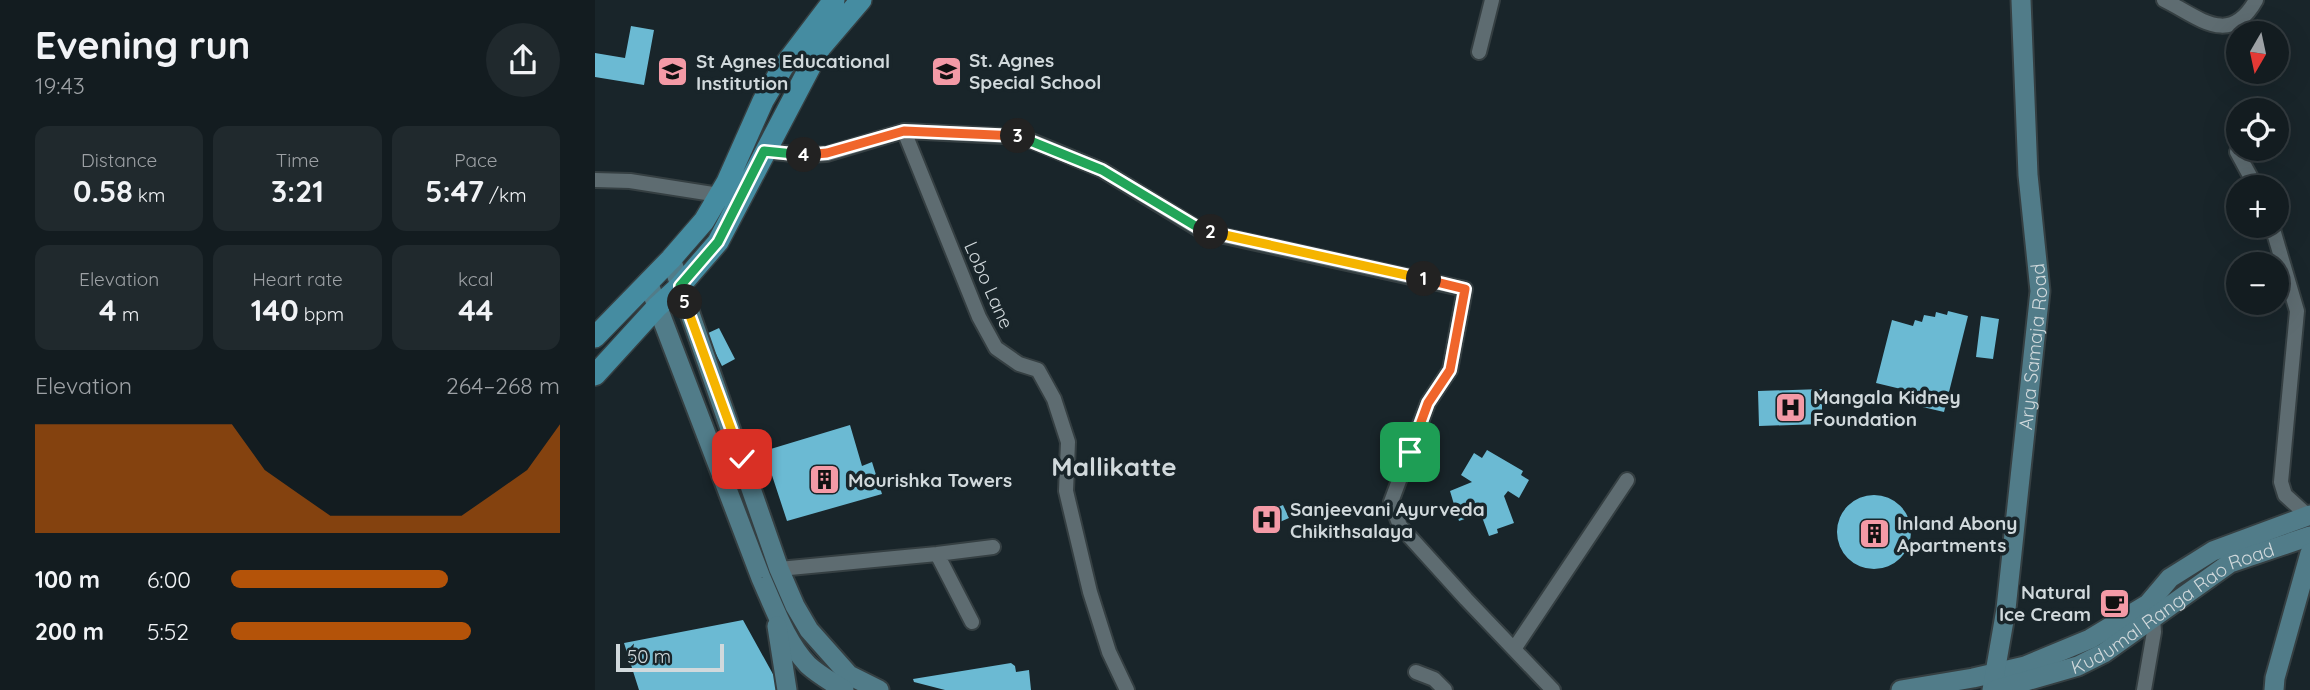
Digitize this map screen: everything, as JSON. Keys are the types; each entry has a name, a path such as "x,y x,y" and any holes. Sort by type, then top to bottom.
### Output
{"main road":[{"path":"595,337 704,221 783,67 834,0"},
{"path":"595,375 718,242 820,48 861,0"}],"street":[{"path":"1479,52 1492,0"},
{"name":"Arya Samaja Road","path":"1994,684 2006,609 2040,291 2028,175 2021,0"},
{"path":"2164,0 2208,25 2228,25 2249,13 2256,0"},
{"path":"764,151 803,155 827,153 904,131 1022,137 1102,170 1202,230 1465,289 1450,370 1428,403 1391,502 1400,526 1553,690"},
{"name":"Lobo Lane","path":"904,131 979,317 996,348 1019,364 1038,370 1054,399 1068,442 1066,491 1090,592 1109,652 1127,690"},
{"path":"595,180 630,181 719,195"},
{"path":"1901,690 1994,684 2025,666 2090,639 2148,604 2170,578 2213,551 2309,518 2285,495 2281,482 2297,311 2276,238"},
{"path":"671,259 779,569 787,611 807,663 844,690"},
{"path":"648,282 756,565 787,611 809,630 849,675 879,690"},
{"path":"1514,649 1627,480"},
{"name":"Kudumal Ranga Rao Road","path":"1994,684 2078,666 2104,653 2230,563 2310,536"},
{"path":"779,569 993,547"},
{"path":"2274,690 2310,553"},
{"path":"937,554 972,622"},
{"path":"787,611 776,628 787,690"},
{"path":"2144,690 2154,632 2153,618"},
{"path":"1416,672 1434,679 1445,690"}],"building":[{"path":"631,26 654,30 644,85 595,77 595,53 625,58"},
{"path":"1948,311 1968,316 1944,412 1914,405 1915,399 1900,395 1901,389 1876,383 1892,320 1913,326 1915,320 1922,322 1924,315 1935,317 1936,312 1947,315"},
{"path":"1981,316 1999,319 1993,359 1976,357"},
{"path":"719,328 735,359 722,366 706,334"},
{"name":"Mangala Kidney Foundation","path":"1822,389 1822,424 1759,426 1758,391"},
{"name":"Mourishka Towers","path":"850,425 862,466 872,462 882,494 787,521 764,451"},
{"path":"1487,450 1523,471 1521,475 1529,480 1519,498 1508,491 1504,496 1514,523 1497,529 1498,533 1489,536 1482,517 1476,515 1459,521 1450,491 1472,482 1461,475 1474,453 1482,458"},
{"name":"Inland Abony Apartments","path":"1867,495 1881,495 1895,501 1905,511 1911,532 1905,553 1895,563 1881,569 1867,569 1853,563 1843,553 1837,539 1837,525 1843,511 1853,501"},
{"path":"1283,505 1289,518 1261,530 1255,517"},
{"path":"743,620 779,685 779,690 639,690 624,643"},
{"path":"1011,663 1016,672 1029,670 1031,690 945,690 914,682 913,679"}],"place":[{"name":"St. Agnes Special School","path":"946,71"},
{"name":"St Agnes Educational Institution","path":"673,72"},
{"name":"Mangala Kidney Foundation","path":"1790,408"},
{"name":"Mourishka Towers","path":"825,480"},
{"name":"Sanjeevani Ayurveda Chikithsalaya","path":"1267,520"},
{"name":"Inland Abony Apartments","path":"1874,534"},
{"name":"Natural Ice Cream","path":"2114,603"}],"district":[{"name":"Mallikatte","path":"1114,466"}],"route":[{"path":"742,459 680,286 718,242 764,151 803,155 827,153 904,131 1022,137 1102,170 1202,230 1465,289 1450,370 1428,403 1410,452"}]}
